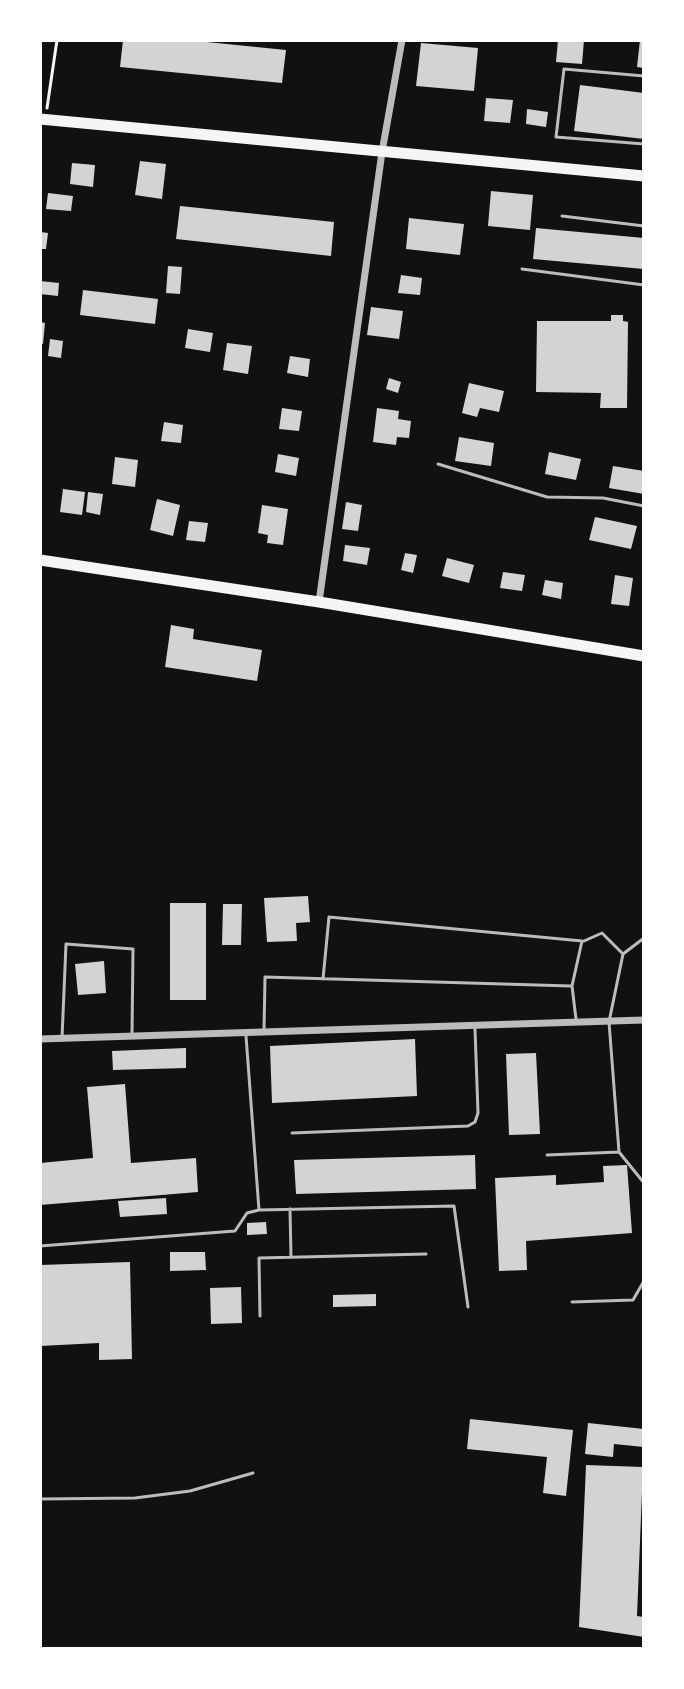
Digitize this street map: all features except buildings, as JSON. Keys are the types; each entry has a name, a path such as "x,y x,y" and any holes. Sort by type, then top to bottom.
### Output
{"highway":[{"path":"43,119 644,176"},
{"path":"40,560 644,656"}],"street":[{"path":"319,602 382,152 402,40"},
{"path":"40,1039 644,1020"}],"lane":[{"path":"644,76 564,69 556,137 644,144"},
{"path":"562,216 644,226"},
{"path":"522,269 644,285"},
{"path":"438,464 547,497 603,498 644,506"},
{"path":"323,979 329,917 582,941 602,933 623,954"},
{"path":"644,938 623,954 609,1022 619,1152 644,1183"},
{"path":"576,1023 572,986 582,941"},
{"path":"62,1038 66,944 133,949 132,1035"},
{"path":"264,1031 265,977 572,986"},
{"path":"292,1133 468,1126 475,1122 478,1113 475,1025"},
{"path":"246,1032 259,1210"},
{"path":"547,1155 619,1152"},
{"path":"40,1246 235,1231 247,1213 259,1210 454,1206 468,1307"},
{"path":"290,1208 291,1257"},
{"path":"260,1316 259,1258 426,1254"},
{"path":"572,1302 633,1300 644,1281"},
{"path":"40,1499 135,1498 190,1491 253,1473"}],"path":[{"path":"43,119 57,40"}]}
